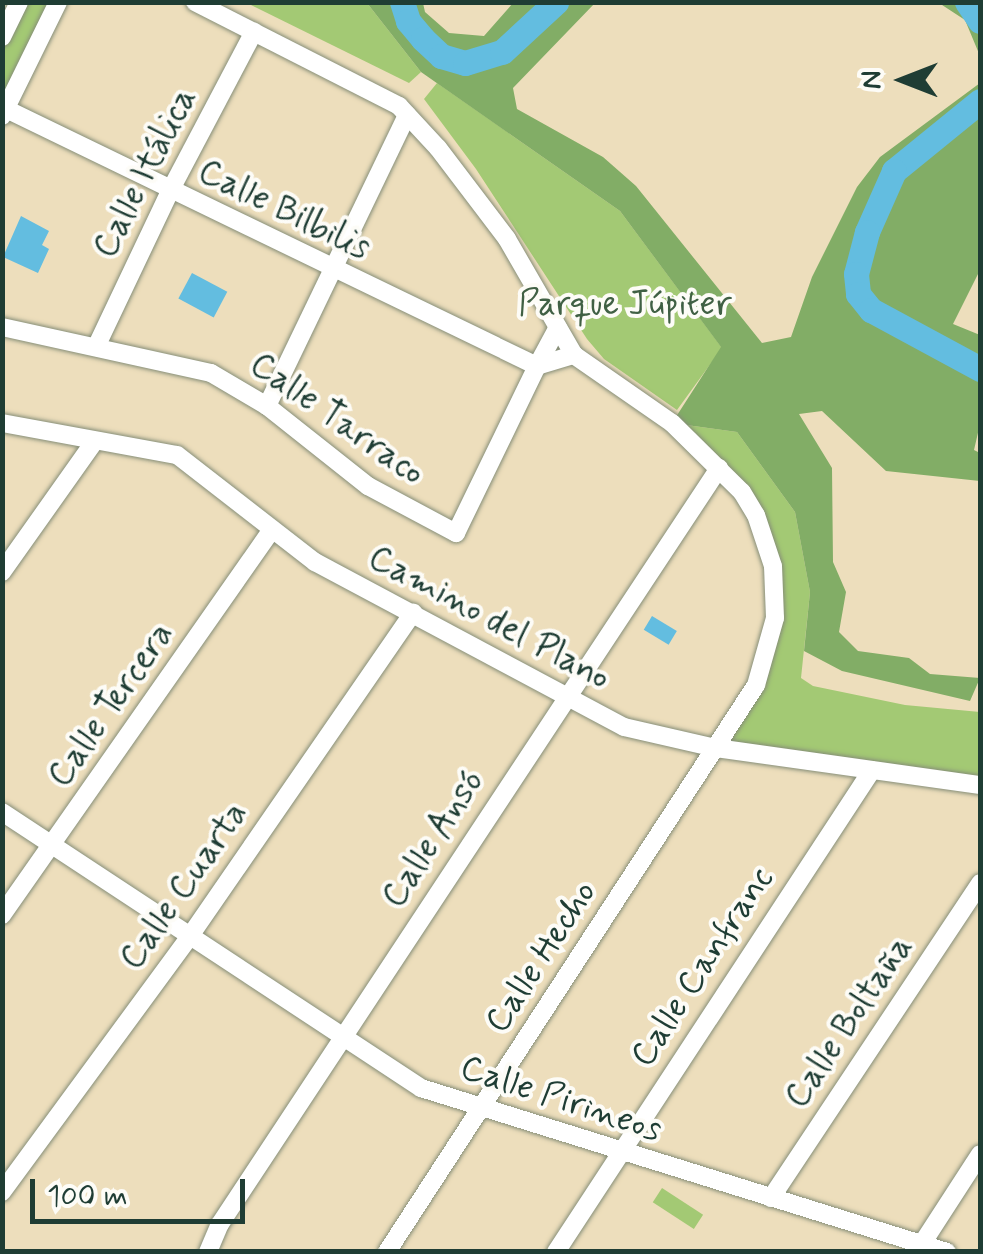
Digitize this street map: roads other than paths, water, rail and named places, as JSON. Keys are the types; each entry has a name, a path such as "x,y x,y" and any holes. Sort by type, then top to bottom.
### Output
{"street":[{"path":"2,37 19,2"},
{"path":"4,113 58,2"},
{"path":"195,2 399,106 408,115 506,239 574,355 537,366"},
{"name":"Calle Itálica","path":"97,345 170,191 254,32"},
{"name":"Calle Bilbilis","path":"4,113 537,366"},
{"path":"267,406 408,115"},
{"name":"Calle Tarraco","path":"2,327 211,373 267,406 368,486 456,533 537,366"},
{"path":"537,366 558,328"},
{"name":"Calle Hecho","path":"387,1252 716,748 762,672 773,630 776,595 768,545 756,515 719,468 672,423 574,355"},
{"name":"Camino del Plano","path":"2,423 178,455 315,562 624,726 716,748 980,785"},
{"path":"2,572 94,442"},
{"name":"Calle Ansó","path":"208,1251 342,1037 719,468"},
{"name":"Calle Tercera","path":"2,915 272,530"},
{"name":"Calle Cuarta","path":"2,1192 190,936 413,614"},
{"name":"Calle Canfranc","path":"556,1252 872,770"},
{"name":"Calle Pirineos","path":"2,812 421,1088 919,1247 947,1252"},
{"name":"Calle Boltaña","path":"770,1198 980,884"},
{"path":"919,1247 980,1154"}],"water":[{"path":"21,216 49,231 42,245 49,249 38,273 3,257"},
{"path":"192,273 227,292 214,317 178,299"},
{"path":"652,616 677,631 669,645 644,630"}],"waterway":[{"path":"402,2 408,21 423,39 441,56 465,63 502,52 556,2"},
{"path":"967,2 980,21"},
{"path":"980,101 894,171 867,232 856,274 858,294 871,310 980,369"}],"park label":[{"name":"Parque Júpiter","path":"625,304"}]}
